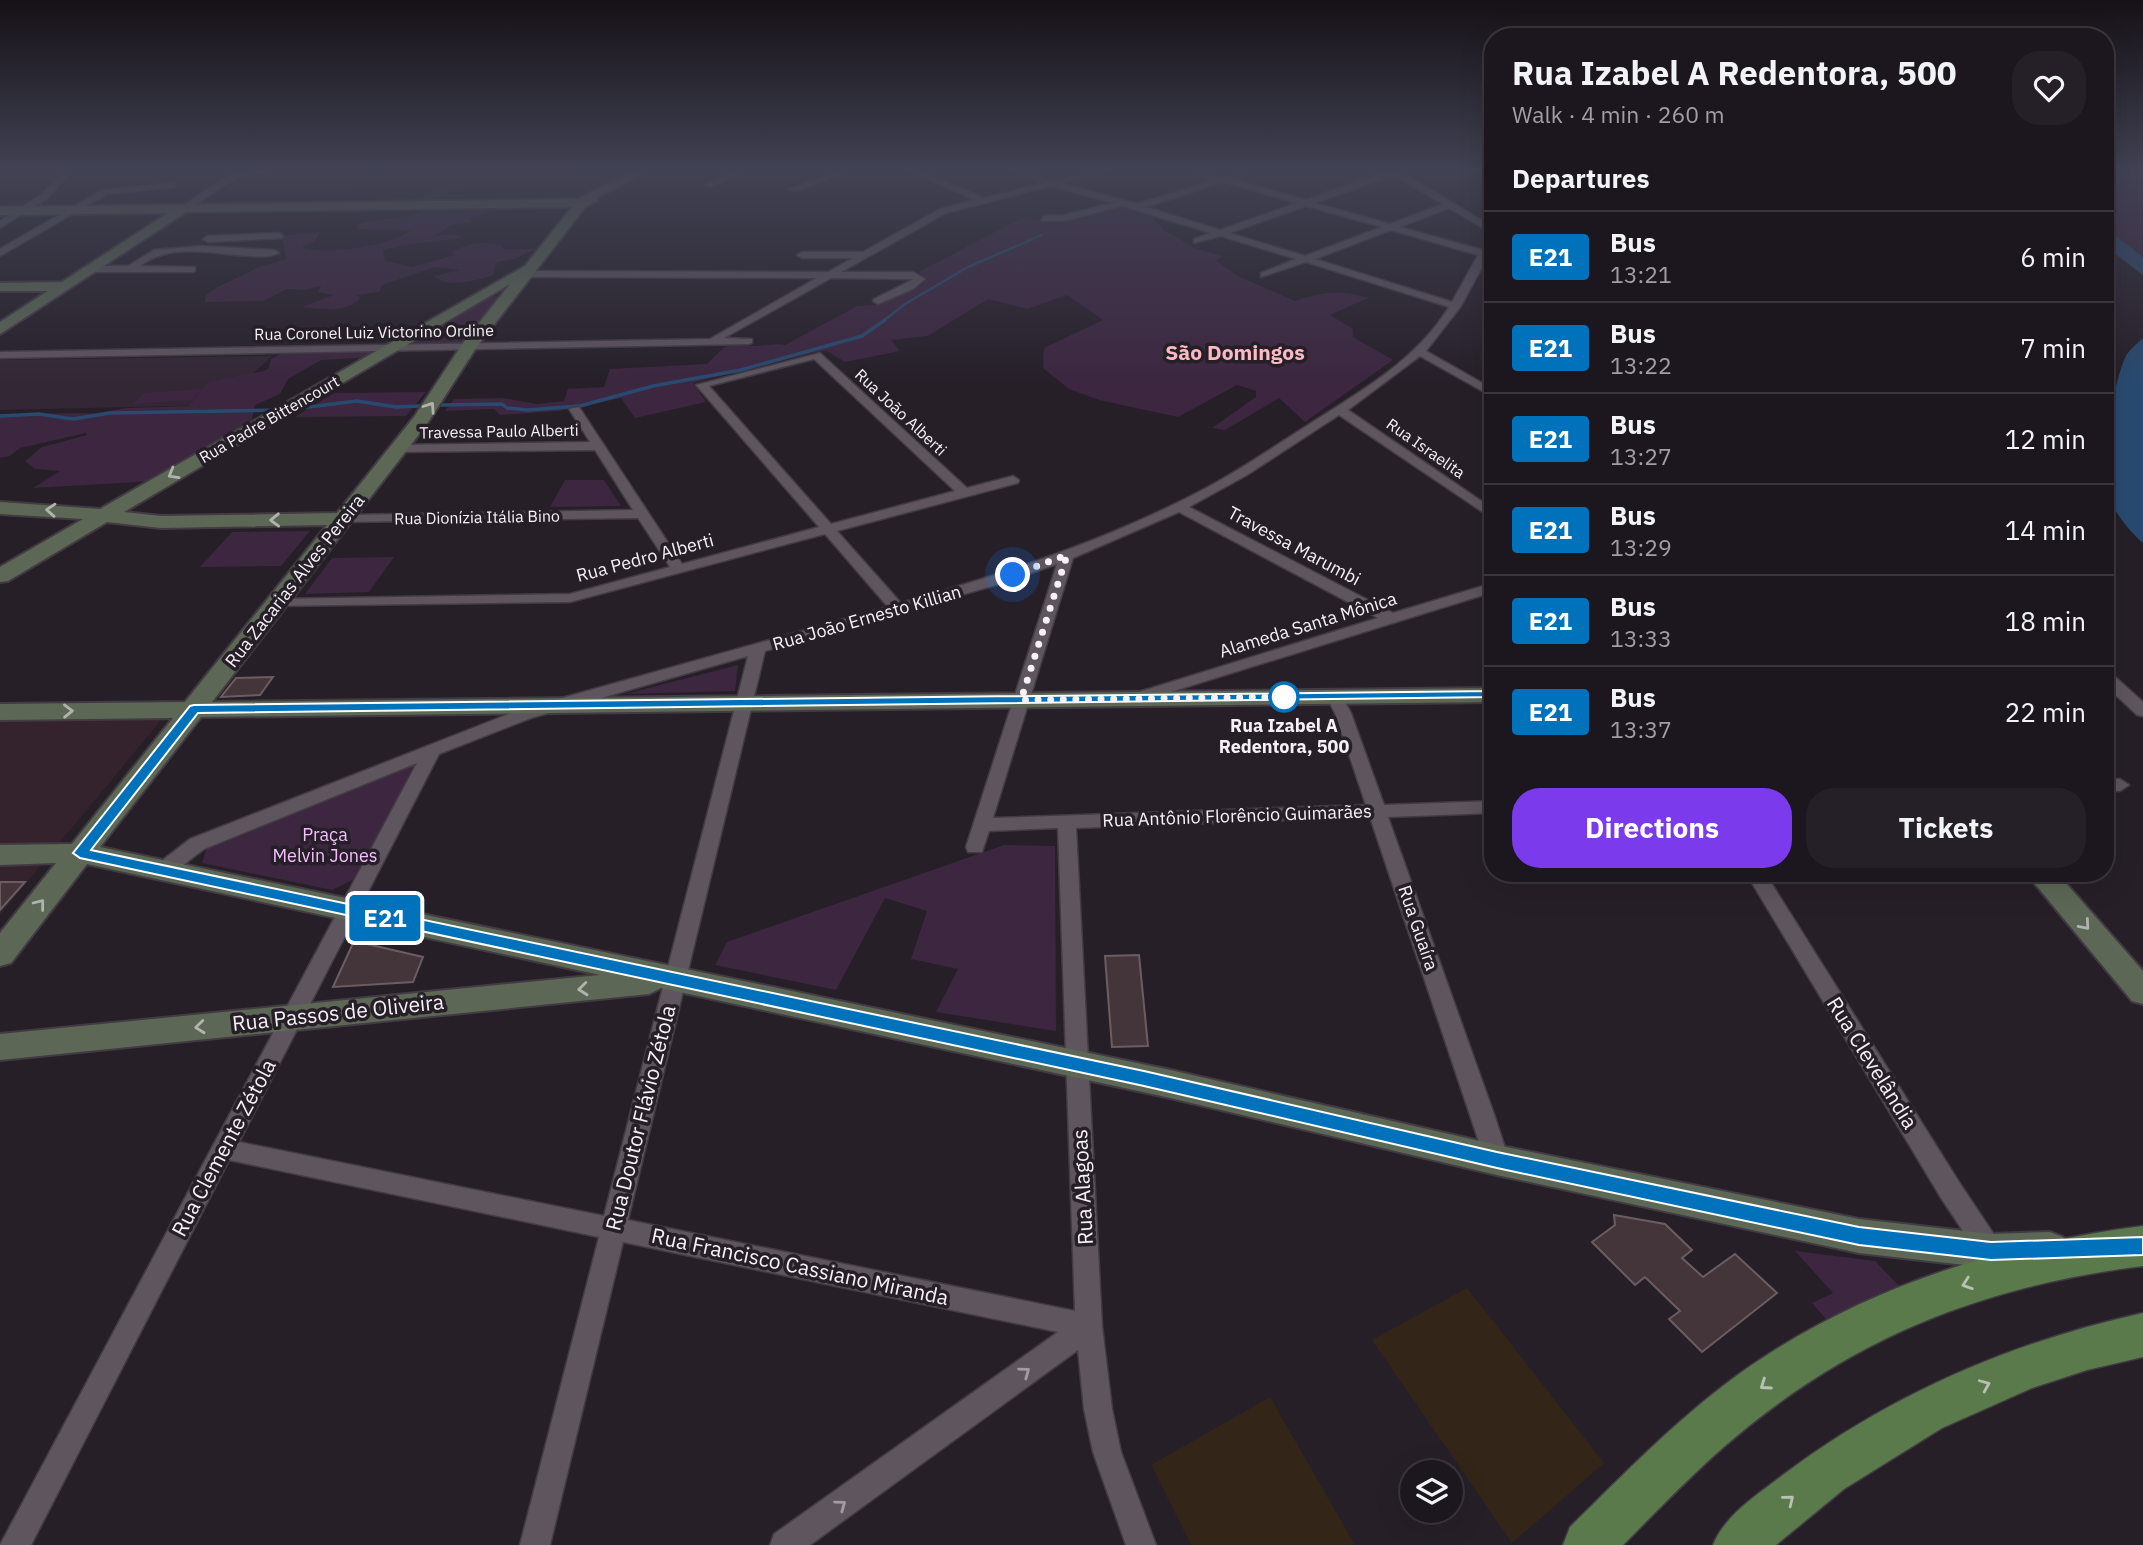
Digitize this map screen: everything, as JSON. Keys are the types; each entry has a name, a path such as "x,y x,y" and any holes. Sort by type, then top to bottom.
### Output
{"main road":[{"path":"0,329 133,242"},
{"name":"Rua Zacarias Alves Pereira","path":"0,955 428,412 469,346 552,242"},
{"name":"Rua Padre Bittencourt","path":"3,572 475,298 491,289 521,280"},
{"path":"475,298 504,296 521,280"},
{"path":"0,287 66,286"},
{"name":"Rua Dionízia Itália Bino","path":"0,508 181,522 344,519"},
{"path":"0,712 1484,695"},
{"path":"0,855 80,853 1078,1065 1497,1160 1859,1236 1991,1251 2136,1247"},
{"path":"2048,882 2143,992"},
{"name":"Rua Passos de Oliveira","path":"0,1047 675,979"},
{"path":"1588,1545 1710,1427 1748,1397 1831,1343 1913,1304 1981,1280 2054,1260 2136,1247"},
{"path":"1738,1545 1812,1481 1927,1412 2026,1368 2143,1335"}],"street":[{"path":"0,253 19,242"},
{"path":"710,342 891,242"},
{"path":"1251,242 1456,306"},
{"path":"1264,275 1350,242"},
{"path":"1446,242 1483,253"},
{"path":"129,270 155,252 221,249 254,255 274,253"},
{"name":"Rua João Ernesto Killian","path":"162,871 197,844 551,705 757,650 998,580 1067,555 1179,507 1220,486 1340,410 1419,351 1440,329 1456,306 1483,253"},
{"path":"239,261 254,255"},
{"path":"802,255 869,255"},
{"path":"92,269 192,269"},
{"path":"521,280 918,276 918,282 878,301"},
{"name":"Rua Coronel Luiz Victorino Ordine","path":"0,355 748,341"},
{"path":"1419,351 1484,389"},
{"name":"Rua João Alberti","path":"828,529 702,385 816,355 964,493"},
{"path":"575,409 678,569"},
{"name":"Rua Israelita","path":"1340,410 1484,509"},
{"name":"Travessa Paulo Alberti","path":"399,448 598,446"},
{"name":"Rua Pedro Alberti","path":"277,603 570,598 1013,480"},
{"name":"Travessa Marumbi","path":"1179,507 1392,619"},
{"name":"Rua Dionízia Itália Bino","path":"344,519 642,514"},
{"path":"828,529 898,609"},
{"path":"975,848 1067,555"},
{"name":"Alameda Santa Mônica","path":"1135,699 1484,590"},
{"name":"Rua Doutor Flávio Zétola","path":"535,1545 757,650"},
{"path":"2114,689 2143,711"},
{"name":"Rua Guaíra","path":"1334,696 1377,811 1497,1160"},
{"name":"Rua Clemente Zétola","path":"15,1545 432,751"},
{"name":"Rua Antônio Florêncio Guimarães","path":"982,825 1484,807"},
{"name":"Rua Alagoas","path":"1067,822 1089,1326 1098,1409 1107,1452 1141,1545"},
{"name":"Rua Clevelândia","path":"1761,882 1950,1190 1991,1251"},
{"name":"Rua Francisco Cassiano Miranda","path":"223,1149 1089,1326"},
{"path":"785,1545 1089,1326"}],"shaded area":[{"path":"272,356 219,405 0,410 0,360"},
{"path":"162,719 40,866 0,915 0,720"},
{"path":"1467,1288 1604,1463 1512,1543 1463,1472 1463,1460 1455,1460 1372,1340"},
{"path":"1270,1397 1355,1545 1191,1545 1151,1465"}],"green space":[{"path":"283,242 312,242 303,248 313,250 342,250 386,242 425,242 383,250 385,261 412,267 455,255 452,252 477,243 497,244 503,246 502,249 535,249 514,259 496,262 494,275 463,282 447,282 434,276 461,270 435,267 382,285 379,292 356,295 360,298 355,303 341,308 302,307 334,295 318,292 321,286 304,290 287,289 263,301 205,302 205,296 216,288 257,268 286,259"},
{"path":"976,242 1184,242 1194,248 1222,256 1216,261 1240,277 1295,301 1331,293 1348,293 1368,298 1330,315 1353,329 1353,337 1393,360 1305,422 1279,398 1225,430 1212,428 1256,397 1256,391 1237,385 1178,417 1099,400 1069,389 1043,368 1044,348 1103,320 1067,295 1027,309 988,299 928,336 891,340 900,351 845,362 827,351 815,352 693,383 706,402 635,418 621,398 559,411 500,415 494,409 445,411 454,399 502,398 537,404 564,401 568,389 604,387 610,369 707,364 729,345 785,345 857,306 877,305 922,285 925,279 919,272"},
{"path":"2124,242 2143,242 2143,257"},
{"path":"486,298 501,298 466,343 407,344"},
{"path":"382,349 374,357 321,360 288,379 280,394 255,405 252,419 204,453 155,481 33,488 60,471 35,469 25,461 42,447 87,435 86,433 20,448 10,456 0,458 0,414 97,413 126,408 189,406 208,382 264,371 269,368 271,359 281,354"},
{"path":"202,389 192,400 133,404 143,393"},
{"path":"426,392 406,416 295,417 334,393"},
{"path":"565,480 604,480 621,506 550,507"},
{"path":"310,531 281,566 200,567 232,532"},
{"path":"394,557 369,592 305,594 332,558"},
{"path":"738,665 735,691 625,694"},
{"name":"Praça Melvin Jones","path":"416,761 359,877 332,890 202,863 208,845"},
{"path":"1004,845 1055,846 1056,1031 936,1012 958,969 911,959 927,911 885,898 836,990 715,965 727,942"},
{"path":"1795,1251 1875,1261 1906,1293 1833,1327 1812,1303 1833,1293"}],"water":[{"path":"2114,242 2124,242 2143,257 2143,275 2114,253"},
{"path":"2143,338 2143,543 2126,526 2114,507 2114,397 2120,370 2129,352"}],"building":[{"path":"273,677 260,695 221,697 236,678"},
{"path":"0,882 25,882 0,910"},
{"path":"354,941 423,957 413,982 333,987"},
{"path":"1139,955 1148,1046 1112,1047 1105,956"},
{"path":"1614,1215 1665,1224 1692,1250 1682,1258 1703,1277 1735,1254 1777,1293 1702,1352 1669,1319 1680,1311 1645,1277 1635,1285 1592,1242 1615,1225"}],"waterway":[{"path":"882,322 905,304 968,267 1026,242"},
{"path":"442,405 502,404 507,408 528,410 580,406 653,386 741,370 862,336 885,320"},
{"path":"292,409 357,401 396,407 421,406"},
{"path":"0,416 39,414 73,419 110,413 279,410"}],"bus line":[{"name":"E21","path":"1484,695 194,709 80,853 1144,1079 1497,1160 1859,1236 1991,1251 2143,1246"}],"place":[{"name":"Rua Izabel A Redentora, 500","path":"1284,697"}],"district":[{"name":"São Domingos","path":"1235,353"}],"route":[{"path":"1013,575 1067,555 1021,700 1284,697"}]}
